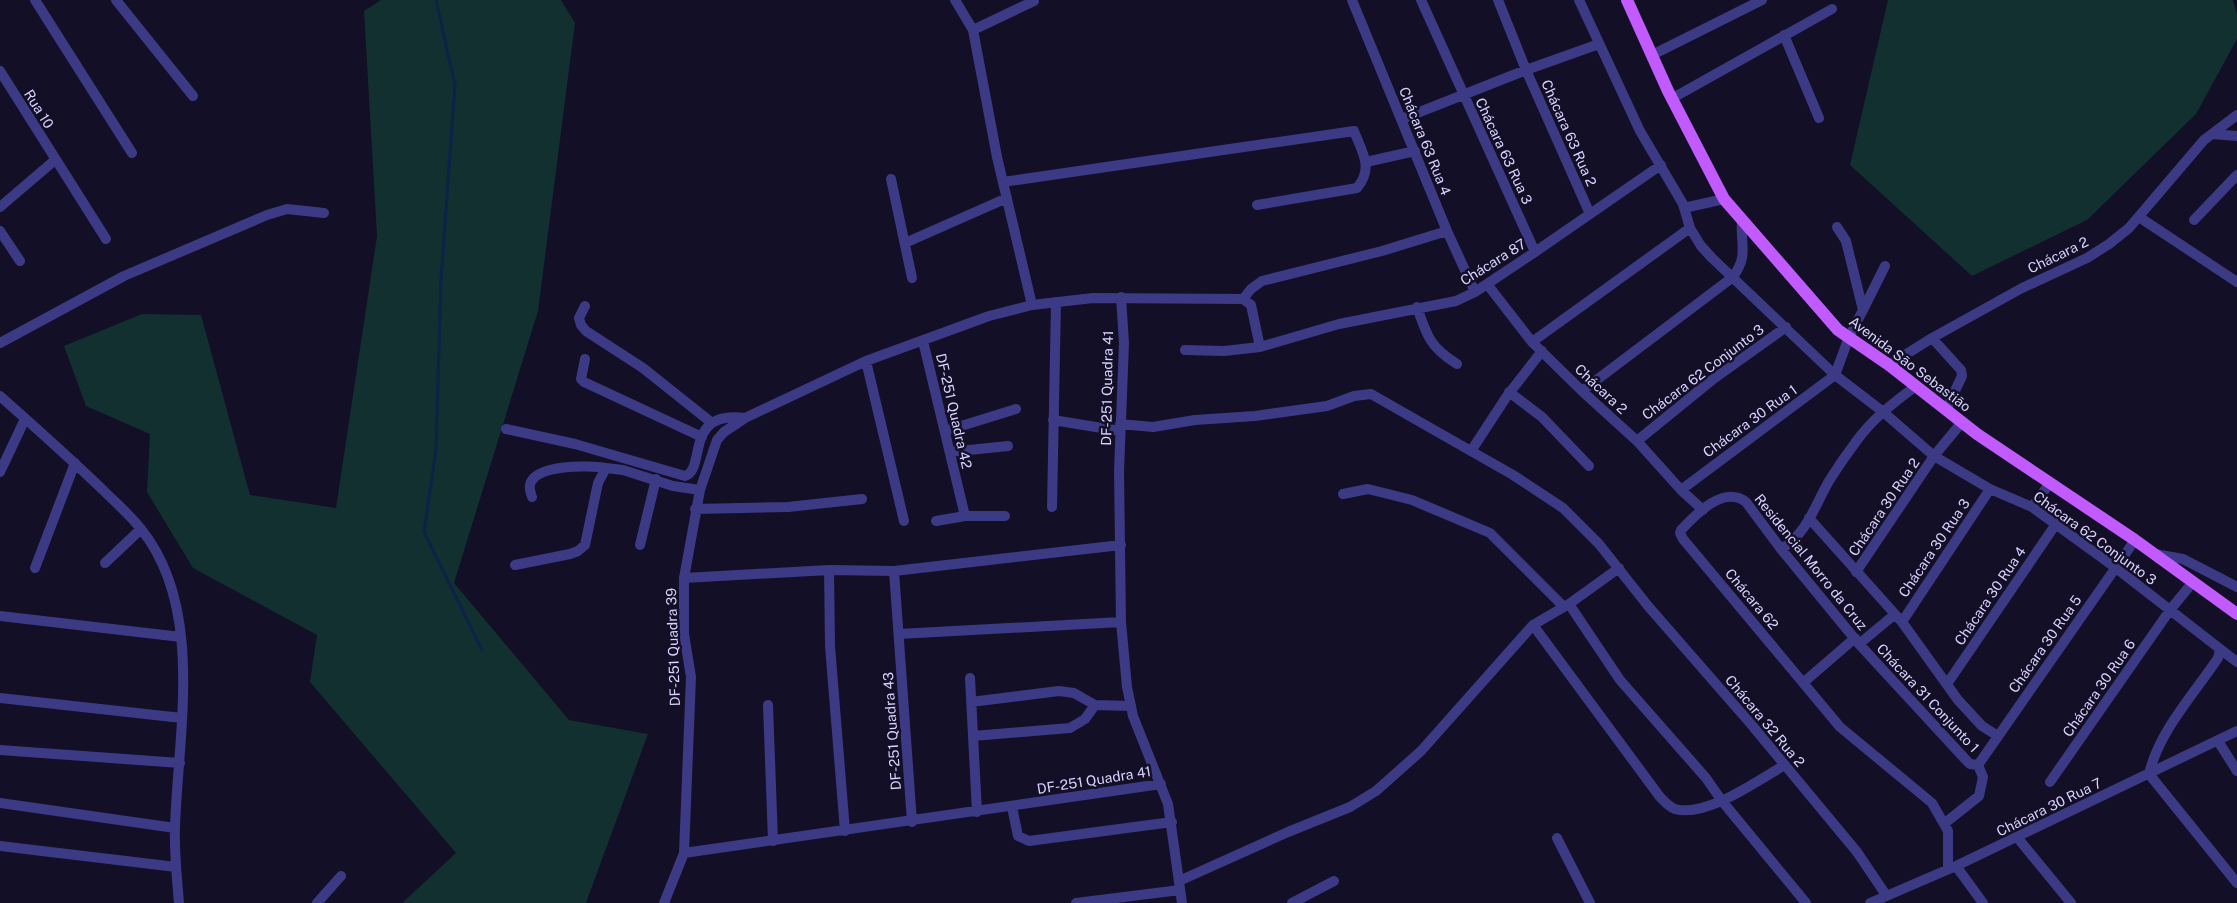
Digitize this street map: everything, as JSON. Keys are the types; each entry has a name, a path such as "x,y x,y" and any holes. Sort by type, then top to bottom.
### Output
{"main road":[{"name":"Avenida São Sebastião","path":"1627,0 1671,99 1724,199 1838,330 1889,365 1962,422 2135,540 2237,614"}],"street":[{"path":"35,0 132,153"},
{"path":"116,0 193,96"},
{"path":"955,0 973,30 1003,182 1032,305"},
{"path":"973,30 1034,0"},
{"name":"Chácara 63 Rua 4","path":"1352,0 1447,231 1475,292"},
{"path":"1421,0 1463,95"},
{"path":"1498,0 1526,70 1599,44"},
{"name":"Chácara 62 Conjunto 3","path":"1579,0 1640,131 1684,208 1690,228 1701,246 1835,375 1882,411 1934,456 1990,489 2032,507 2116,568 2220,650"},
{"path":"1652,55 1762,0"},
{"path":"1671,99 1832,8"},
{"path":"1784,36 1819,118"},
{"name":"Chácara 63 Rua 2","path":"1463,95 1526,70 1590,214"},
{"name":"Rua 10","path":"0,72 106,239"},
{"name":"Chácara 63 Rua 3","path":"1402,119 1463,95 1535,252"},
{"name":"Chácara 2","path":"1889,365 1932,338 2022,288 2087,258 2109,244 2139,217 2181,165 2212,134 2237,116"},
{"path":"1003,182 1354,131 1366,162 1365,178 1358,188 1257,205"},
{"path":"2212,134 2237,136"},
{"path":"1366,162 1415,151"},
{"path":"1,204 55,160"},
{"name":"Chácara 87","path":"1185,350 1224,351 1260,347 1339,324 1417,307 1456,301 1475,292 1535,252 1660,165"},
{"path":"2194,220 2237,175"},
{"path":"891,179 912,278"},
{"path":"905,243 1007,198"},
{"path":"1684,208 1724,199"},
{"path":"0,343 124,276 267,215 287,209 324,213"},
{"path":"2139,217 2237,282"},
{"path":"1582,391 1732,277 1742,264 1744,257 1740,236 1742,220"},
{"path":"1837,227 1846,241 1863,310"},
{"path":"1532,342 1690,228"},
{"path":"0,231 20,261"},
{"path":"1243,299 1251,289 1262,281 1382,251 1447,231"},
{"path":"1835,375 1849,337 1885,266"},
{"name":"Chácara 2","path":"1487,284 1532,342 1637,441 1681,490 1703,510"},
{"path":"923,342 962,324 1032,305 1120,297 1243,299 1251,305 1260,347"},
{"name":"DF-251 Quadra 41","path":"912,822 1161,784 1142,741 1131,706 1121,622 1120,427 1124,350 1120,297"},
{"path":"1052,507 1056,302"},
{"path":"585,306 579,318 581,325 586,331 642,368 712,422"},
{"path":"1417,307 1428,338 1440,353 1457,364"},
{"name":"Chácara 62 Conjunto 3","path":"1637,441 1712,380 1786,327"},
{"path":"1932,338 1960,370 1962,376 1946,410"},
{"name":"DF-251 Quadra 42","path":"866,361 923,342 965,516"},
{"path":"1471,451 1509,392 1542,352"},
{"path":"585,359 581,373 581,379 584,382 702,437"},
{"path":"866,361 904,521"},
{"name":"DF-251 Quadra 39","path":"664,903 684,853 690,677 684,634 684,578 695,509 717,440 724,432 746,418 866,361"},
{"name":"Chácara 30 Rua 1","path":"1681,490 1835,375"},
{"path":"1781,549 1801,532 1829,481 1856,441 1882,411 1916,386"},
{"path":"1509,392 1542,417 1588,466"},
{"name":"Chácara 32 Rua 2","path":"1053,420 1120,427 1153,427 1195,420 1255,416 1327,406 1354,396 1371,394 1471,451 1513,475 1563,508 1619,568 1648,606 1785,765 1857,852 1886,895"},
{"path":"0,396 75,463 141,529 154,548 168,577 175,599 181,637 182,718 175,828 179,903"},
{"path":"945,431 1016,409"},
{"path":"506,429 576,444 685,476 692,470 702,437 712,422 724,418 746,418"},
{"path":"0,472 26,419"},
{"name":"Chácara 30 Rua 2","path":"1856,572 1934,456 1962,422"},
{"path":"950,452 1008,446"},
{"path":"35,568 75,463"},
{"path":"532,497 530,485 542,471 590,465 656,479 673,486 700,490"},
{"path":"516,565 570,554 586,545 598,483 606,468"},
{"path":"640,545 656,479"},
{"path":"2032,507 2050,483"},
{"path":"1343,494 1368,489 1404,498 1490,534 1566,606 1620,680 1706,778 1722,801 1806,903"},
{"name":"Chácara 30 Rua 3","path":"1898,619 1990,489"},
{"name":"Residencial Morro da Cruz","path":"1680,533 1703,510 1729,495 1740,496 1857,641 1898,619"},
{"path":"695,509 788,508 862,499"},
{"path":"936,521 965,516 1006,516"},
{"name":"Residencial Morro da Cruz","path":"1809,518 1898,619 1930,664 1970,714 1982,726 1998,736"},
{"name":"Chácara 30 Rua 4","path":"1947,684 2056,524"},
{"path":"105,563 141,529"},
{"name":"Chácara 62","path":"1680,533 1804,682"},
{"name":"Chácara 30 Rua 5","path":"1978,765 2135,540"},
{"path":"684,578 829,570 894,570 1121,545"},
{"path":"2154,554 2183,559 2219,578 2235,583"},
{"path":"1076,903 1179,886 1288,832 1350,807 1376,791 1421,751 1533,625 1566,606 1619,568"},
{"path":"829,570 830,646 845,831"},
{"name":"DF-251 Quadra 43","path":"894,570 912,822"},
{"path":"2207,592 2219,578"},
{"name":"Chácara 30 Rua 6","path":"2050,782 2170,610 2192,582"},
{"path":"0,616 181,637"},
{"path":"899,634 1121,622"},
{"path":"1533,625 1660,797 1674,809 1689,810 1722,801 1785,765"},
{"path":"1857,641 1804,682 1852,739 1911,784 1932,803 1948,831 1952,868 1983,903"},
{"name":"Chácara 31 Conjunto 1","path":"1857,641 1966,760 1970,764 1978,765"},
{"path":"2237,662 2220,650 2218,658 2162,740 2153,759 2149,774 2237,883"},
{"path":"970,678 977,812"},
{"path":"972,702 1059,691 1074,693 1095,705 1131,706"},
{"path":"0,698 182,718"},
{"path":"768,705 773,841"},
{"path":"973,736 1070,728 1086,719 1095,705"},
{"name":"Chácara 30 Rua 7","path":"1870,903 1952,868 2237,731"},
{"path":"2218,741 2237,771"},
{"path":"0,750 180,763"},
{"path":"1945,823 1979,796 1983,777 1978,765"},
{"path":"1161,784 1172,822 1182,903"},
{"path":"0,803 175,828"},
{"path":"1012,807 1018,836 1029,841 1172,822"},
{"path":"684,853 912,822"},
{"path":"2017,837 2070,903"},
{"path":"1557,838 1590,903"},
{"path":"0,846 176,867"},
{"path":"317,903 341,876"},
{"path":"1292,903 1334,881"}],"green space":[{"path":"381,0 561,0 575,23 538,311 454,583 569,720 648,734 586,903 402,903 456,853 310,682 317,635 193,568 147,492 150,434 86,406 64,346 142,314 201,315 250,495 336,508 377,236 364,11"},
{"path":"1888,0 2233,0 2237,14 2237,39 2196,114 2087,220 1972,276 1850,165"}],"waterway":[{"path":"436,0 455,85 441,280 436,450 424,532 482,650"}]}
